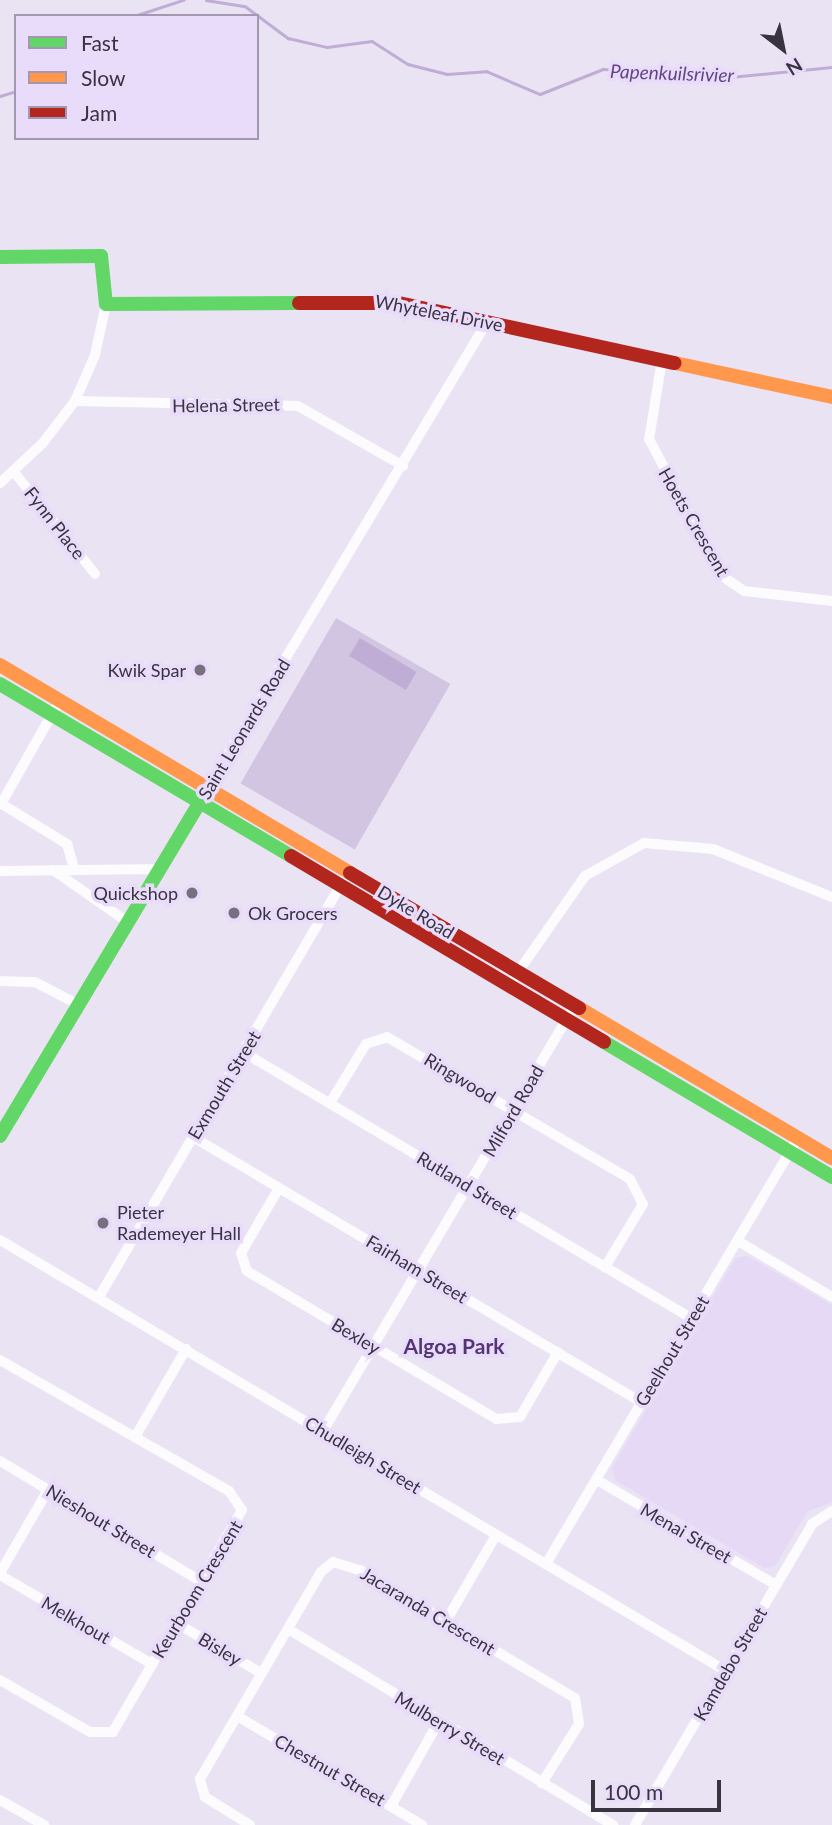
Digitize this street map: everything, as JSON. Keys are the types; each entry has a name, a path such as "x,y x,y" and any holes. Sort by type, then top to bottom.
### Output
{"street":[{"path":"0,257 101,256 106,304 95,355 75,401 14,472 0,483"},
{"name":"Whyteleaf Drive","path":"106,304 360,299 487,322 832,397"},
{"name":"Saint Leonards Road","path":"0,1136 487,322"},
{"name":"Hoets Crescent","path":"662,360 649,439 722,576 744,592 832,601"},
{"name":"Helena Street","path":"75,401 287,404 306,408 402,466"},
{"name":"Fynn Place","path":"14,472 95,574"},
{"name":"Dyke Road","path":"0,665 59,702 209,786 344,879"},
{"name":"Dyke Road","path":"0,684 344,879 513,979 575,1007 832,1158"},
{"path":"59,702 1,803 67,844 74,869"},
{"path":"513,979 585,876 644,843 713,849 832,898"},
{"path":"0,872 161,869"},
{"path":"53,870 129,923"},
{"name":"Exmouth Street","path":"99,1297 344,879"},
{"name":"Dyke Road","path":"513,979 566,1020 832,1177"},
{"path":"0,981 35,982 79,1005"},
{"name":"Milford Road","path":"323,1431 575,1007"},
{"name":"Ringwood","path":"331,1103 366,1044 378,1037 394,1039 513,1110 639,1187 641,1209 605,1267"},
{"name":"Rutland Street","path":"243,1052 691,1318"},
{"name":"Fairham Street","path":"193,1137 640,1402"},
{"name":"Geelhout Street","path":"546,1564 798,1138"},
{"name":"Bexley","path":"279,1188 241,1253 243,1267 374,1347 509,1422 524,1410 558,1352"},
{"name":"Chudleigh Street","path":"0,1240 726,1671"},
{"path":"738,1241 832,1297"},
{"path":"135,1437 186,1349"},
{"name":"Keurboom Crescent","path":"0,1360 135,1437 240,1502 239,1522 152,1664 117,1727 103,1737 0,1680"},
{"name":"Nieshout Street","path":"0,1461 202,1582"},
{"name":"Menai Street","path":"597,1480 776,1585"},
{"path":"0,1574 48,1490"},
{"name":"Kamdebo Street","path":"635,1825 814,1521 832,1511"},
{"path":"446,1622 496,1535"},
{"name":"Jacaranda Crescent","path":"250,1825 205,1797 199,1785 321,1572 340,1561 578,1702 579,1724 542,1783"},
{"name":"Melkhout","path":"0,1574 152,1664"},
{"name":"Bisley","path":"178,1624 261,1673"},
{"name":"Mulberry Street","path":"288,1629 613,1825"},
{"name":"Chestnut Street","path":"237,1716 422,1825"},
{"path":"391,1806 439,1721"},
{"path":"0,1800 44,1825"}],"shaded area":[{"path":"336,618 450,684 355,849 240,783"},
{"path":"360,638 417,672 406,690 349,656"},
{"path":"747,1256 832,1305 832,1502 807,1512 775,1566 764,1568 615,1480 612,1468 736,1258"}],"waterway":[{"name":"Papenkuilsrivier","path":"140,14 183,0"},
{"name":"Papenkuilsrivier","path":"206,0 245,6 256,14"},
{"name":"Papenkuilsrivier","path":"259,16 288,38 327,47 372,41 408,64 447,74 486,71 540,94 603,69 730,77 832,67"},
{"name":"Papenkuilsrivier","path":"0,96 14,92"}],"traffic: fast":[{"path":"0,257 101,256 106,304 299,303"},
{"path":"0,684 291,856"},
{"path":"0,1136 204,795"},
{"path":"604,1042 832,1177"}],"traffic: slow":[{"path":"675,363 832,397"},
{"path":"0,665 350,873"},
{"path":"579,1008 832,1158"}],"traffic: jam":[{"path":"299,303 399,303 675,363"},
{"path":"291,856 604,1042"},
{"path":"350,873 579,1008"}],"place":[{"name":"Kwik Spar","path":"200,670"},
{"name":"Quickshop","path":"192,893"},
{"name":"Ok Grocers","path":"234,913"},
{"name":"Pieter Rademeyer Hall","path":"103,1223"}],"district":[{"name":"Algoa Park","path":"454,1346"}]}
